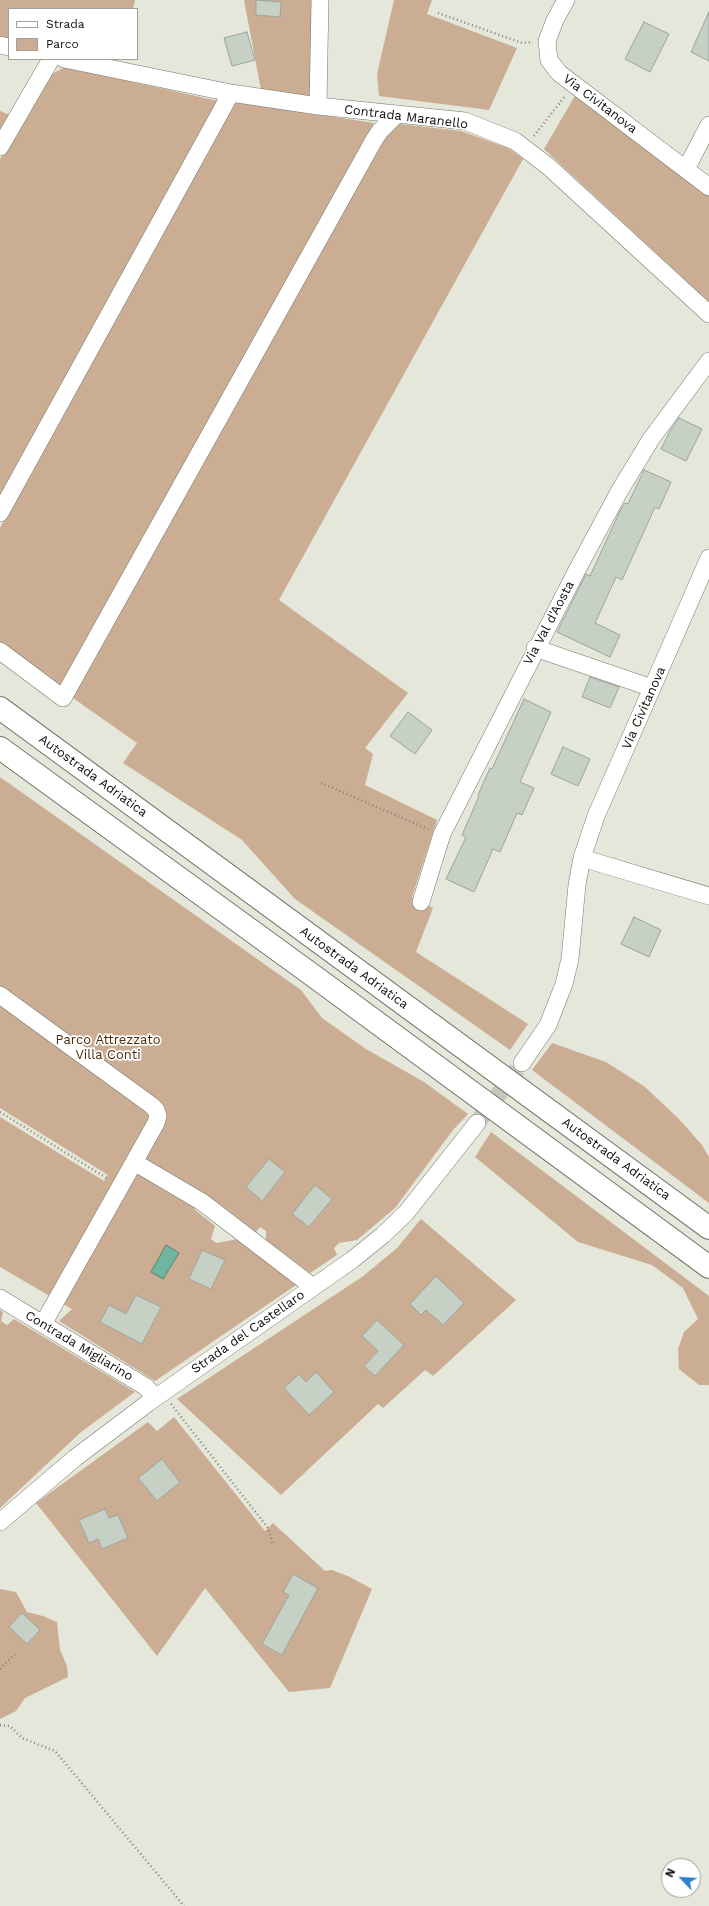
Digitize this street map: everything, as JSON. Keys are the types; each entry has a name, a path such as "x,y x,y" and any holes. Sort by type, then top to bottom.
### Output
{"highway":[{"name":"Autostrada Adriatica","path":"0,708 709,1228"},
{"path":"0,748 309,972 709,1268"}],"street":[{"path":"318,106 320,0"},
{"name":"Via Civitanova","path":"566,0 555,20 547,41 549,60 560,73 709,186"},
{"path":"0,147 50,60"},
{"name":"Contrada Maranello","path":"69,60 231,93 318,106 465,121 515,141 549,167 709,314"},
{"path":"0,513 231,93"},
{"path":"0,651 63,698 374,140 380,131 396,115"},
{"path":"686,169 709,126"},
{"name":"Via Val d'Aosta","path":"421,902 442,834 536,648 620,490 651,438 709,361"},
{"name":"Via Civitanova","path":"522,1063 548,1024 564,984 570,959 577,885 582,858 596,816 709,558"},
{"path":"536,648 652,688"},
{"path":"582,858 709,896"},
{"path":"0,995 156,1110 158,1116 156,1123 43,1324"},
{"name":"Strada del Castellaro","path":"0,1522 74,1458 158,1395 352,1260 383,1235 406,1213 477,1123"},
{"path":"134,1162 202,1202 313,1287"},
{"name":"Contrada Migliarino","path":"0,1298 158,1395"}],"path":[{"path":"438,13 522,43 547,41"},
{"path":"526,150 543,124 575,84"},
{"path":"321,783 442,834"},
{"path":"0,1112 110,1181 114,1174"},
{"path":"158,1395 268,1528 273,1545"},
{"path":"0,1669 16,1653"},
{"path":"0,1725 10,1726 22,1738 55,1751 184,1906"}],"green space":[{"path":"0,0 135,0 133,8 8,8 8,40 0,38"},
{"path":"244,0 312,0 312,98 261,90"},
{"path":"394,0 432,0 427,14 517,48 489,110 379,96 377,74"},
{"path":"65,67 218,101 0,501 0,159 48,76"},
{"path":"576,94 709,196 709,302 544,149"},
{"path":"235,102 374,123 61,686 0,642 0,528"},
{"path":"0,111 10,115 0,133"},
{"path":"391,123 461,131 508,148 523,159 279,600 408,693 365,748 373,754 365,785 437,820 412,897 433,908 416,952 528,1024 510,1050 295,899 242,840 123,763 137,743 73,698"},
{"name":"Parco Attrezzato Villa Conti","path":"0,777 301,990 322,1018 366,1049 424,1082 468,1114 453,1130 395,1208 357,1240 339,1243 334,1248 337,1255 310,1273 266,1240 266,1231 260,1227 256,1232 209,1196 194,1209 215,1226 211,1239 216,1243 239,1239 296,1285 155,1381 59,1321 72,1309 0,1267 0,1117 104,1181 108,1175 0,1108","holes":["269,1159 285,1172 263,1200 246,1187","315,1185 332,1199 309,1227 293,1214","202,1250 224,1261 211,1289 189,1279","136,1295 161,1308 142,1344 100,1322 109,1305 126,1314"]},
{"path":"552,1043 606,1062 645,1087 679,1119 702,1145 709,1157 709,1203 532,1070"},
{"path":"491,1132 709,1296 709,1385 699,1385 679,1369 678,1349 684,1332 698,1319 683,1288 652,1265 578,1242 475,1157"},
{"path":"421,1219 516,1300 433,1376 425,1370 383,1408 378,1404 281,1495 177,1399 362,1277 397,1248","holes":["436,1277 464,1303 443,1325 426,1310 421,1315 410,1304","377,1320 404,1345 375,1376 364,1366 378,1351 362,1336","316,1373 334,1392 309,1415 284,1388 306,1382"]},
{"path":"0,1310 3,1312 1,1321 7,1325 14,1319 135,1392 81,1432 0,1508"},
{"path":"174,1417 265,1531 273,1523 325,1571 332,1570 350,1577 372,1589 330,1688 289,1692 205,1588 157,1656 36,1503 148,1422 157,1431","holes":["139,1478 180,1482 157,1501","105,1509 109,1518 118,1515 128,1538 102,1549 98,1539 89,1543 79,1520","318,1588 281,1655 262,1644 289,1595 283,1592"]},
{"path":"0,1589 16,1592 27,1612 43,1616 57,1622 60,1650 67,1666 68,1677 25,1698 16,1711 0,1719","holes":["22,1613 40,1630 27,1644 9,1627"]}],"shaded area":[{"path":"166,1245 179,1253 163,1279 151,1272"}],"building":[{"path":"256,0 281,2 280,17 256,15"},
{"path":"709,12 709,61 691,52"},
{"path":"644,22 669,34 650,72 625,59"},
{"path":"247,32 255,60 232,66 224,38"},
{"path":"679,418 702,429 686,461 661,449 670,431"},
{"path":"644,470 671,482 659,509 655,507 622,580 616,577 595,623 620,635 610,657 557,632 586,574 590,576 620,511 625,503 628,504"},
{"path":"590,677 619,687 610,708 582,697"},
{"path":"524,699 551,712 520,782 534,788 522,815 517,813 500,852 493,849 474,892 446,879 466,837 462,835 479,796 478,795 490,768 492,769"},
{"path":"408,712 432,730 415,754 390,736"},
{"path":"563,747 590,759 578,786 551,774"},
{"path":"634,917 661,930 649,957 621,944"},
{"path":"269,1159 285,1172 262,1201 246,1187"},
{"path":"315,1185 332,1199 309,1227 292,1214"},
{"path":"202,1250 225,1260 211,1289 189,1279"},
{"path":"436,1276 464,1303 443,1325 426,1310 421,1315 410,1304"},
{"path":"136,1295 161,1307 142,1344 100,1322 109,1305 126,1314"},
{"path":"377,1320 404,1345 375,1376 364,1366 378,1351 362,1336"},
{"path":"316,1372 334,1392 309,1415 284,1388 299,1374 306,1382"},
{"path":"162,1459 180,1482 157,1501 138,1478"},
{"path":"105,1509 109,1518 118,1515 128,1538 102,1549 98,1539 89,1543 79,1520"},
{"path":"293,1574 318,1588 282,1655 262,1644 289,1595 283,1592"},
{"path":"22,1613 40,1630 27,1644 9,1627"}],"tunnel":[{"path":"477,1123 522,1063"}]}
